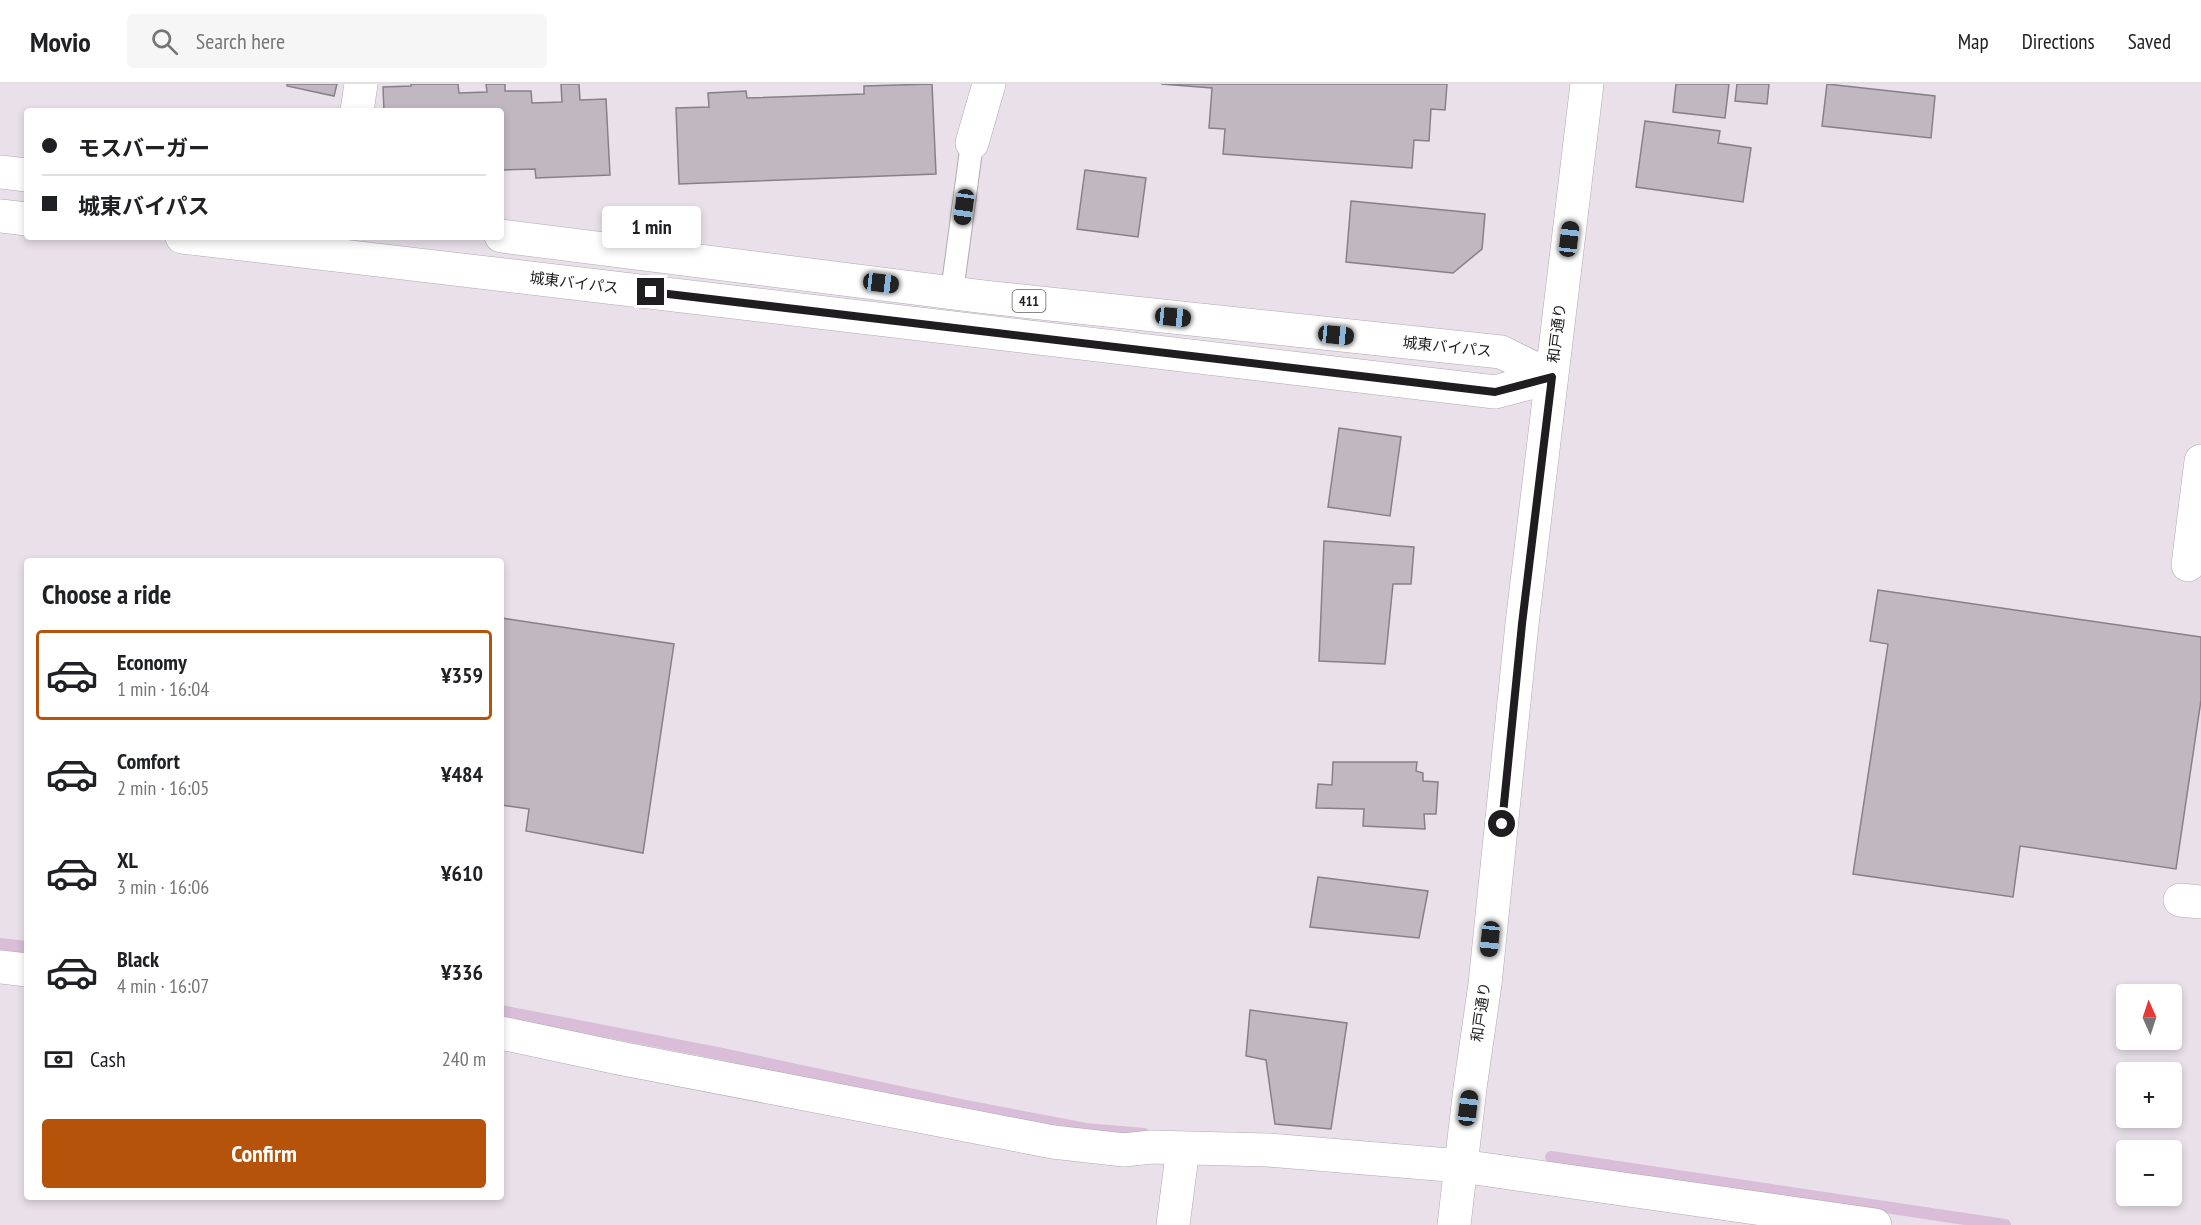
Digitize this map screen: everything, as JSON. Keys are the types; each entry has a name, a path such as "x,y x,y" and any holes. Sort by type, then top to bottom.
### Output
{"main road":[{"path":"357,108 361,84"},
{"path":"972,143 989,84"},
{"name":"和戸通り","path":"1454,1225 1485,984 1522,624 1587,84"},
{"path":"0,172 24,175"},
{"path":"0,216 24,219"},
{"name":"城東バイパス","path":"504,236 952,292 1501,352 1552,377"},
{"name":"城東バイパス","path":"207,240 1495,392 1552,377"},
{"path":"2188,565 2201,461"},
{"path":"0,967 24,970"},
{"path":"504,1034 653,1065 1053,1142 1125,1150 1151,1147 1268,1150 1461,1166 1875,1225"},
{"path":"1173,1225 1183,1148"}],"lane":[{"path":"952,292 972,143"}],"building":[{"path":"287,84 337,84 334,96 287,86"},
{"path":"411,84 458,84 459,93 487,92 486,84 505,84 505,91 531,91 532,103 562,102 561,84 579,84 580,100 606,99 610,175 536,178 535,169 504,170 504,108 384,108 383,87 411,86"},
{"path":"932,84 936,174 679,184 676,108 709,107 708,93 746,91 747,98 864,94 864,86"},
{"path":"1161,84 1447,84 1445,110 1431,109 1429,141 1414,140 1412,168 1223,154 1225,129 1209,128 1212,88"},
{"path":"1676,84 1729,84 1725,118 1673,112"},
{"path":"1737,84 1769,84 1767,104 1735,101"},
{"path":"1827,84 1935,96 1931,138 1822,126"},
{"path":"1645,121 1720,131 1718,143 1751,148 1743,202 1636,187"},
{"path":"1085,170 1146,178 1138,237 1077,229"},
{"path":"1351,201 1485,214 1482,249 1453,273 1346,262"},
{"path":"1339,428 1401,437 1390,516 1328,507"},
{"path":"1324,541 1414,547 1411,584 1393,584 1385,664 1319,661"},
{"path":"1878,590 2201,637 2201,700 2176,869 2020,846 2013,897 1853,874 1888,644 1870,641"},
{"path":"504,618 674,644 643,853 526,831 529,809 504,805"},
{"path":"1333,762 1417,762 1416,771 1423,773 1423,781 1438,782 1436,814 1424,814 1425,829 1363,826 1364,809 1316,808 1318,784 1332,785"},
{"path":"1318,877 1428,891 1419,938 1310,927"},
{"path":"1250,1010 1347,1023 1331,1129 1275,1124 1266,1060 1246,1056"}],"waterway":[{"path":"0,944 24,947"},
{"path":"504,1012 1086,1129 1144,1134"},
{"path":"1551,1157 2005,1225"}],"route":[{"path":"651,292 1495,392 1552,377 1522,624 1502,824"}]}
